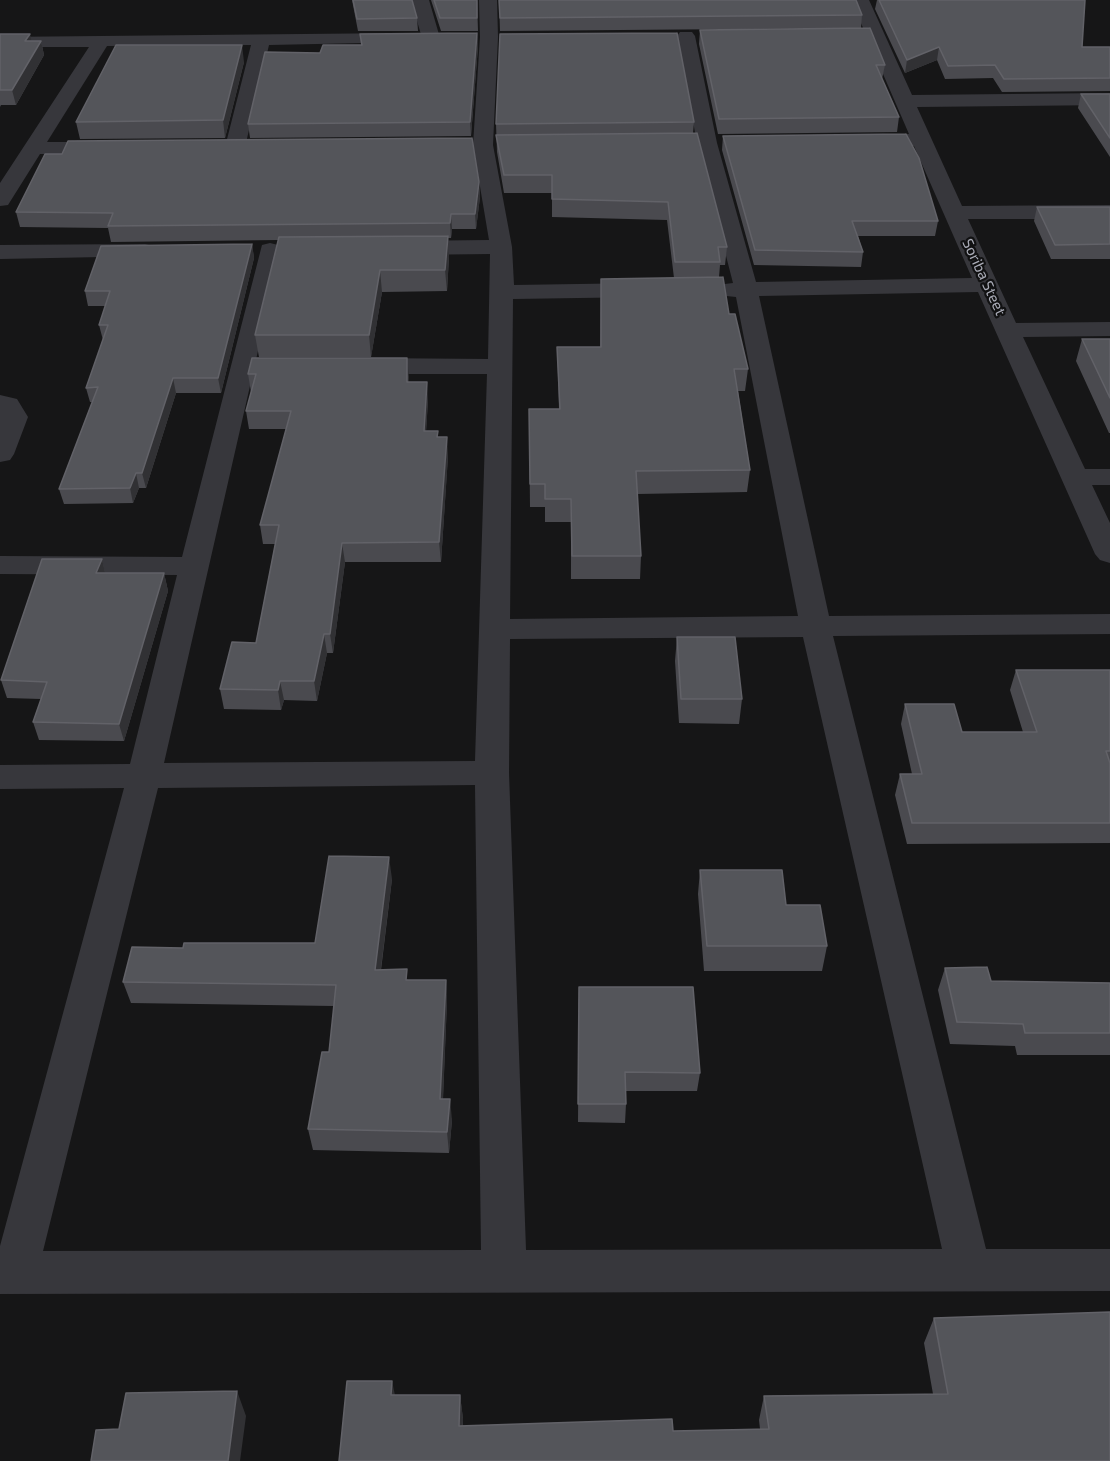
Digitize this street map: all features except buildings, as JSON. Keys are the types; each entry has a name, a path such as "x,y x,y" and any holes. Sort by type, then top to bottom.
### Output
{"street":[{"path":"420,0 430,38"},
{"path":"488,0 480,37 483,145 501,247 502,292 492,773 504,1271"},
{"name":"Soriba Steet","path":"868,1 877,35 922,140 1110,554"},
{"path":"853,35 877,35"},
{"path":"686,36 707,143 746,289 816,628 969,1271"},
{"path":"0,42 480,37"},
{"path":"235,147 261,40"},
{"path":"1,195 101,42"},
{"path":"905,101 1110,99"},
{"path":"839,141 922,140"},
{"path":"211,147 259,147"},
{"path":"32,148 128,148"},
{"path":"955,213 1110,212"},
{"path":"386,249 501,247"},
{"path":"270,250 254,366 194,566 144,776 7,1273 1110,1270"},
{"path":"0,252 164,251"},
{"path":"699,290 986,285"},
{"path":"502,292 664,290"},
{"path":"1008,330 1110,329"},
{"path":"336,366 500,366"},
{"path":"0,403 8,405 15,417 0,454"},
{"path":"1074,477 1110,477"},
{"path":"0,565 194,566"},
{"path":"495,629 1110,624"},
{"path":"0,777 492,773"}]}
